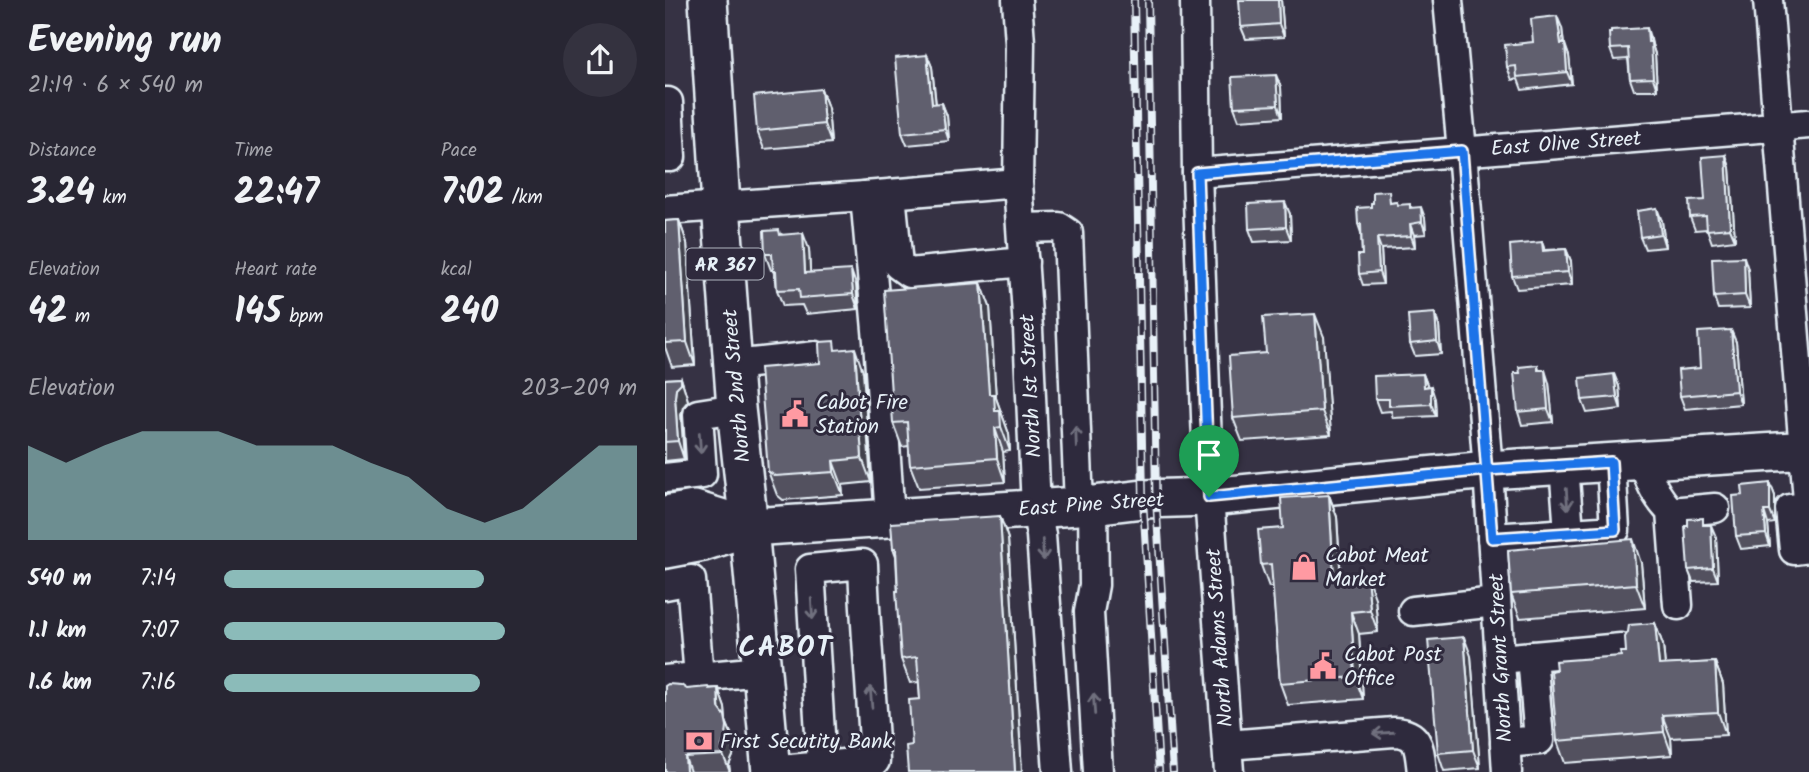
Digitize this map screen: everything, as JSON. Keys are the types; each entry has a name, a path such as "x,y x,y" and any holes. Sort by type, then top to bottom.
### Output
{"main road":[{"name":"North 2nd Street","path":"708,0 736,408 770,771"},
{"name":"East Pine Street","path":"749,527 1036,509 1143,499 1209,497 1488,470 1806,450"},
{"path":"665,515 694,510 749,527"},
{"path":"665,549 703,542 749,527"}],"street":[{"name":"North 1st Street","path":"1017,0 1020,43 1018,183 1036,509 1041,535 1058,772"},
{"name":"North Adams Street","path":"1195,0 1197,173 1209,497 1228,759"},
{"name":"North Grant Street","path":"1448,0 1488,470 1507,772"},
{"path":"1768,0 1809,513"},
{"path":"665,102 671,157 665,157"},
{"name":"East Olive Street","path":"1197,173 1809,124"},
{"path":"665,209 1018,183"},
{"path":"878,195 898,265 909,273 1024,262"},
{"path":"770,771 875,761 863,564 876,519 878,195"},
{"path":"1022,228 1059,227 1068,233 1094,585 1089,612 1098,772"},
{"path":"733,365 816,356"},
{"path":"665,478 702,474 698,414 736,408"},
{"path":"1627,461 1650,483 1661,502 1671,512 1678,605"},
{"path":"1492,538 1615,530 1627,461"},
{"path":"1564,466 1569,532"},
{"path":"1809,507 1790,509 1794,550 1809,548"},
{"path":"1671,512 1715,508"},
{"path":"822,766 810,569 863,564"},
{"path":"665,584 691,580 699,677"},
{"path":"1412,611 1496,601"},
{"path":"1500,659 1621,648"},
{"path":"1505,743 1539,740 1532,656"},
{"path":"665,680 762,671"},
{"path":"1228,759 1405,732 1418,746 1422,772"}],"building":[{"path":"1239,0 1278,0 1279,24 1241,27"},
{"path":"1557,16 1561,44 1565,44 1567,72 1517,77 1516,66 1507,67 1505,45 1533,42 1531,19"},
{"path":"1647,28 1648,42 1651,42 1653,78 1630,79 1628,48 1610,49 1609,33 1611,30"},
{"path":"927,55 932,104 942,103 945,129 902,133 895,58"},
{"path":"1276,75 1278,105 1234,107 1232,77"},
{"path":"821,89 824,124 757,131 754,96"},
{"path":"1726,155 1730,228 1707,230 1706,216 1690,217 1689,201 1705,200 1702,157"},
{"path":"1389,191 1390,203 1410,204 1410,208 1421,207 1422,222 1410,224 1411,236 1377,238 1379,272 1359,274 1358,255 1362,255 1361,224 1358,224 1357,208 1371,207 1373,192"},
{"path":"1285,202 1286,227 1249,229 1248,204"},
{"path":"1657,208 1661,234 1640,237 1637,211"},
{"path":"679,220 687,342 665,343 665,221"},
{"path":"779,230 780,235 803,233 805,273 851,270 853,294 800,298 799,289 777,290 772,254 765,254 764,231"},
{"path":"1542,242 1543,251 1566,249 1568,272 1512,276 1510,245"},
{"path":"1744,257 1745,295 1714,297 1712,258"},
{"path":"981,283 989,394 994,394 995,411 1000,411 1001,427 995,428 997,458 910,465 907,422 893,423 884,290"},
{"path":"1435,313 1437,341 1410,344 1408,315"},
{"path":"1315,314 1322,411 1233,418 1229,356 1266,353 1263,317"},
{"path":"1731,330 1736,391 1680,396 1678,370 1700,368 1698,332"},
{"name":"Cabot Fire Station","path":"834,341 835,350 855,348 862,458 833,461 834,472 775,476 768,471 760,368 820,363 820,342"},
{"path":"1538,365 1538,370 1545,370 1548,409 1518,412 1514,373 1520,373 1519,367"},
{"path":"1423,374 1424,387 1431,386 1431,404 1389,406 1389,399 1375,399 1374,376"},
{"path":"1614,374 1617,397 1582,400 1580,378"},
{"path":"681,378 675,397 678,441 665,442 665,379"},
{"path":"1770,483 1770,511 1764,511 1766,534 1736,536 1733,496 1743,495 1742,486"},
{"path":"1329,495 1334,578 1367,576 1370,610 1351,612 1355,677 1280,683 1271,564 1261,565 1258,530 1283,528 1281,498"},
{"path":"1000,516 1015,772 908,772 906,746 912,745 909,700 920,699 917,657 901,659 896,548 893,548 891,523"},
{"path":"1703,518 1703,525 1711,525 1713,568 1688,570 1685,526 1688,526 1688,519"},
{"path":"1633,539 1636,584 1511,594 1508,550"},
{"path":"1655,623 1659,665 1715,662 1718,712 1662,715 1664,732 1557,741 1551,671 1556,670 1555,661 1621,656 1620,652 1626,652 1625,637 1629,625"},
{"path":"1464,637 1473,750 1438,753 1428,640"},
{"name":"First Secutity Bank","path":"681,685 687,689 718,688 719,708 725,716 727,726 722,746 723,755 685,757 686,772 665,772 665,686"}],"railway":[{"path":"1134,0 1143,499 1159,772"},
{"path":"1148,0 1156,499 1173,772"}],"place":[{"name":"Cabot Fire Station","path":"795,414"},
{"name":"Cabot Meat Market","path":"1304,567"},
{"name":"Cabot Post Office","path":"1323,666"},
{"name":"First Secutity Bank","path":"699,741"}],"district":[{"name":"CABOT","path":"786,646"}],"route":[{"path":"1209,497 1197,173 1462,151 1488,470 1492,538 1615,530 1611,462 1488,470 1209,497"}]}
